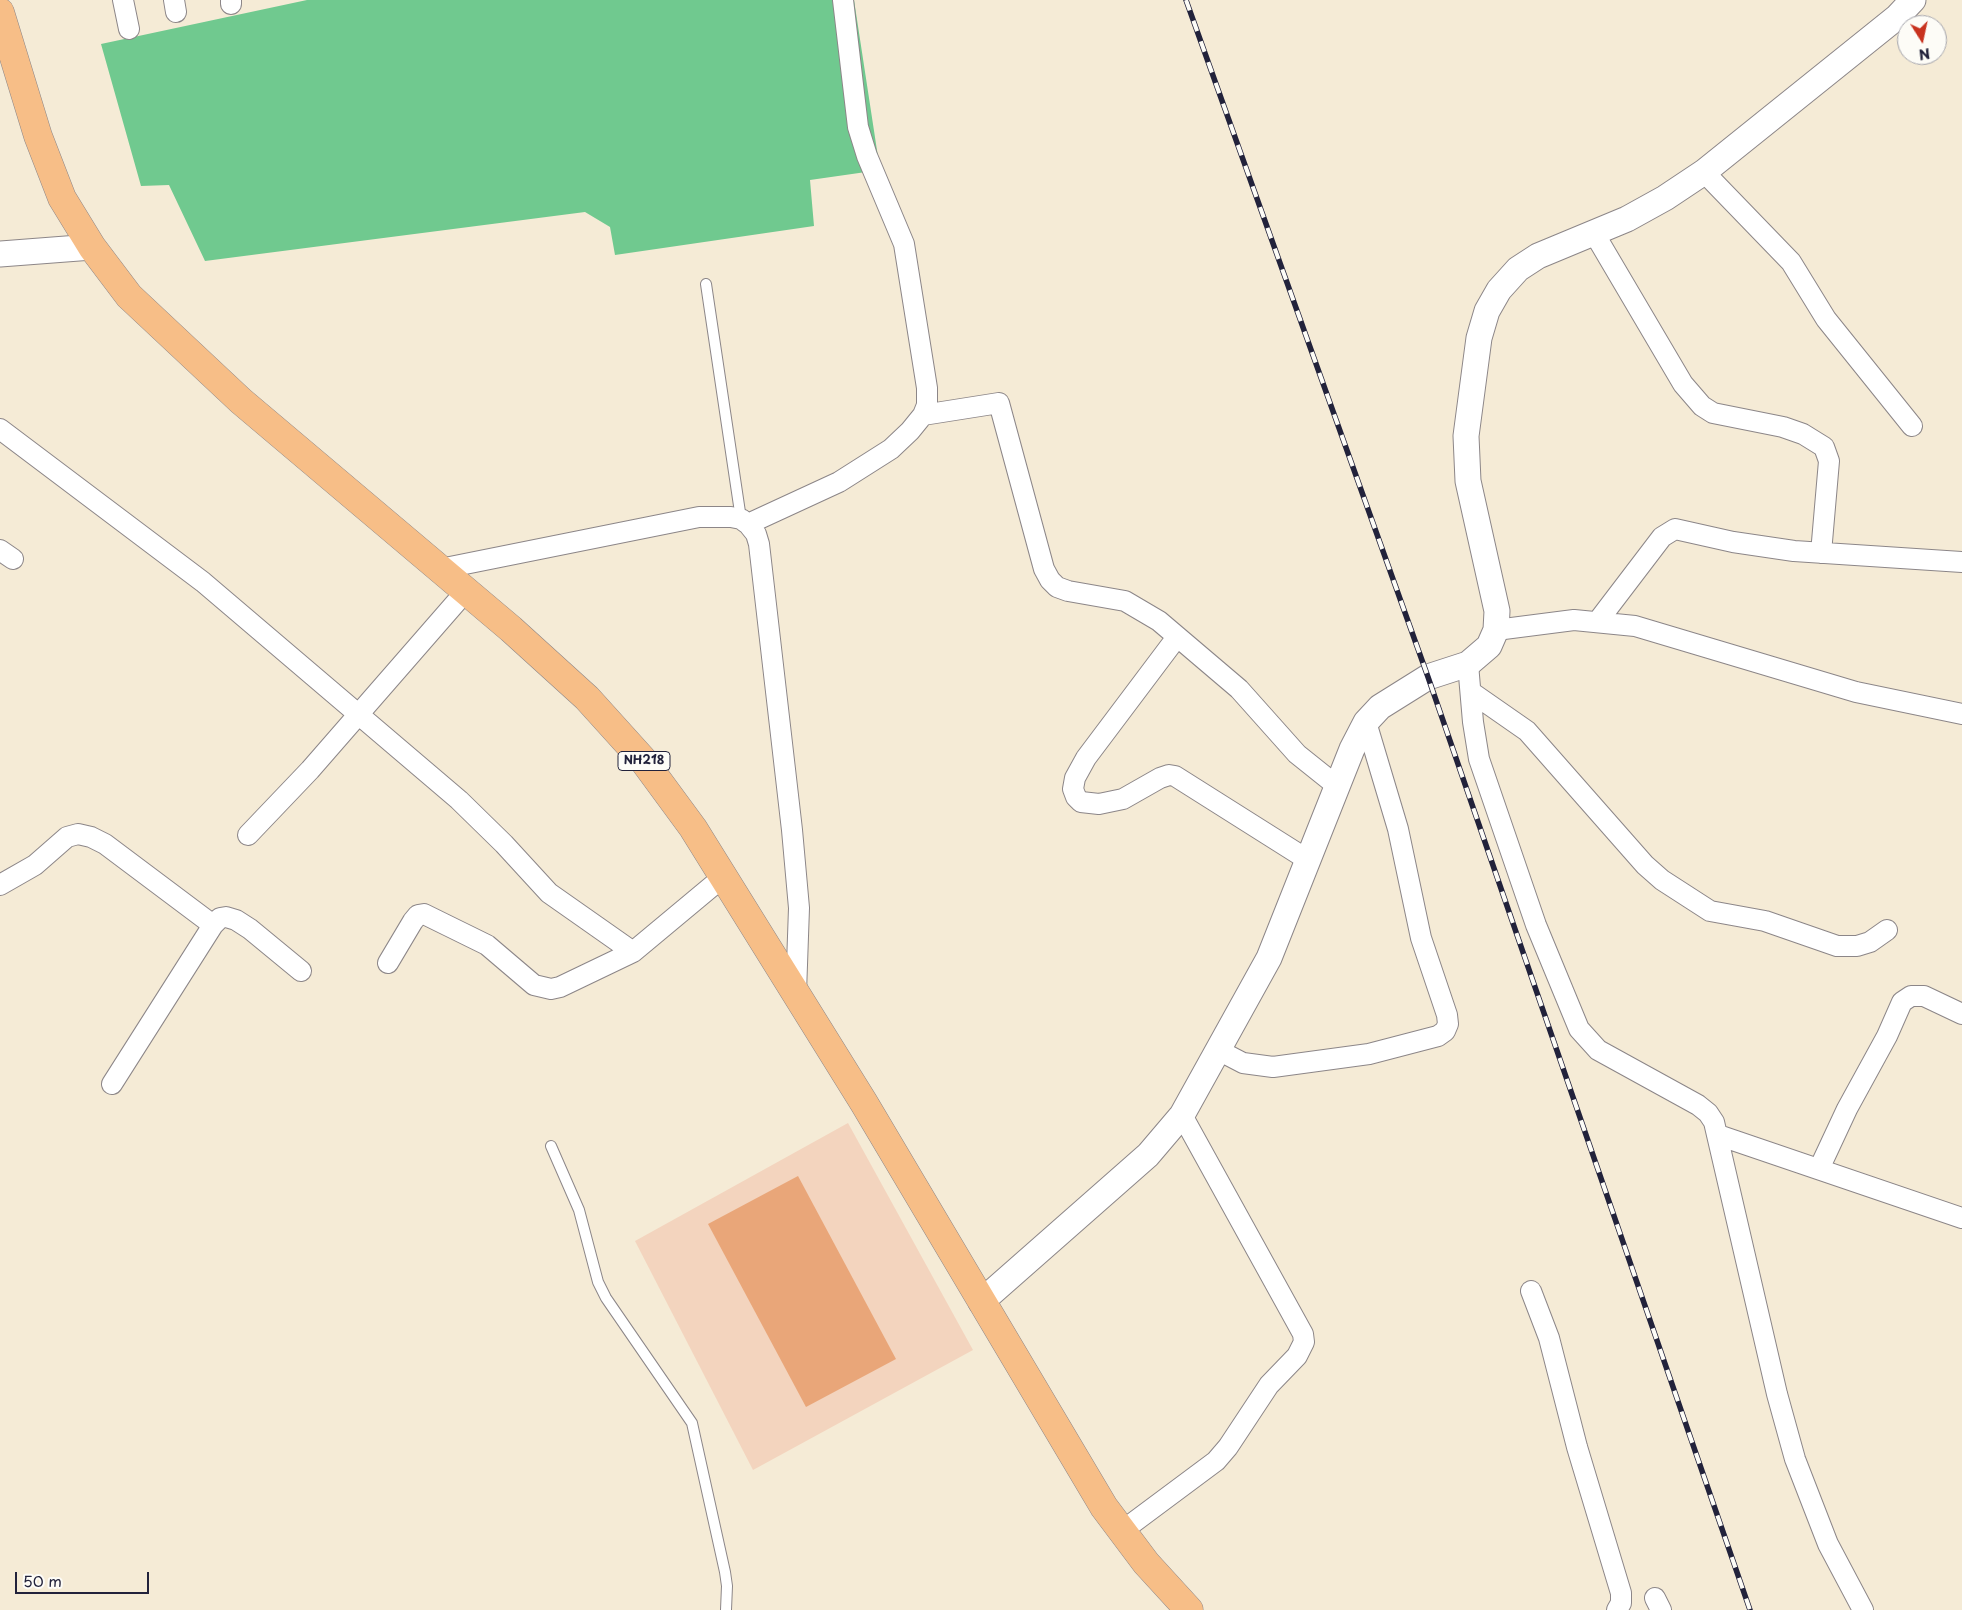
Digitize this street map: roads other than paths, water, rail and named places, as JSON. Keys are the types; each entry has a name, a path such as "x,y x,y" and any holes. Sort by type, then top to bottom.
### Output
{"highway":[{"name":"NH218","path":"0,12 38,136 62,198 92,247 129,296 207,369 466,591 587,698 643,760 693,828 864,1102 1104,1507 1146,1563 1189,1610"}],"street":[{"path":"123,0 129,29"},
{"path":"745,522 839,482 863,468 891,449 910,431 923,415 927,405 927,388 907,258 898,227 867,156 858,127 843,0"},
{"path":"981,1302 1148,1154 1182,1114 1269,958 1352,749 1366,722 1380,707 1428,677 1468,664 1489,646 1496,630 1498,610 1466,470 1468,419 1479,338 1487,311 1495,297 1518,269 1538,256 1643,211 1704,172 1897,17 1913,0"},
{"path":"1704,172 1791,262 1826,319 1912,426"},
{"path":"1594,233 1683,384 1702,406 1713,413 1790,429 1816,440 1824,447 1829,461 1821,553"},
{"path":"0,254 92,247"},
{"path":"923,415 999,403 1044,569 1050,580 1057,587 1068,591 1125,602 1141,609 1239,689 1297,754 1337,786"},
{"path":"3,436 203,582 459,800 504,844 549,893 633,952"},
{"path":"440,569 699,517 718,516 745,522 756,534 759,544 792,830 798,908 796,993"},
{"path":"1598,620 1662,537 1675,529 1750,545 1821,553 1962,562"},
{"path":"248,834 310,770 466,591"},
{"path":"1496,630 1574,620 1598,620 1635,626 1856,692 1962,714"},
{"path":"1177,637 1086,758 1075,778 1073,789 1076,797 1081,802 1099,804 1123,799 1160,778 1169,775 1175,776 1308,860"},
{"path":"1468,664 1479,759 1536,925 1579,1029 1598,1050 1698,1105 1708,1113 1718,1135 1777,1394 1795,1459 1828,1544 1863,1610"},
{"path":"1471,692 1527,731 1650,870 1710,911 1765,921 1838,946 1857,946 1870,942 1887,930"},
{"path":"1218,1050 1243,1063 1273,1066 1386,1050 1438,1036 1445,1031 1448,1024 1421,938 1398,829 1366,722"},
{"path":"0,885 35,866 67,837 78,834 91,837 105,844 213,925"},
{"path":"388,962 418,915 424,914 487,945 525,979 543,988 560,987 633,952 723,877"},
{"path":"112,1084 213,925 220,918 226,917 236,920 301,971"},
{"path":"1819,1169 1847,1109 1887,1036 1902,1002 1911,996 1924,996 1962,1014"},
{"path":"1122,1530 1216,1461 1228,1447 1269,1385 1297,1356 1304,1342 1304,1334 1182,1114"},
{"path":"1718,1135 1962,1218"},
{"path":"1531,1290 1549,1338 1577,1447 1621,1593 1622,1603 1617,1610"}],"lane":[{"path":"706,284 745,522"},
{"path":"551,1146 579,1210 598,1282 606,1298 692,1423 728,1586 726,1610"}],"railway":[{"path":"1186,0 1428,677 1750,1610"}]}
